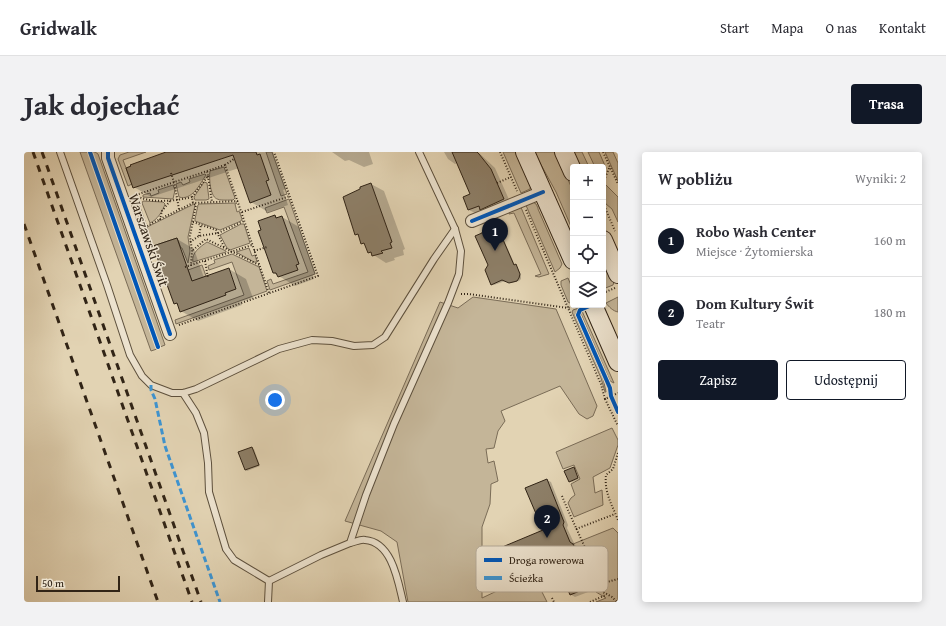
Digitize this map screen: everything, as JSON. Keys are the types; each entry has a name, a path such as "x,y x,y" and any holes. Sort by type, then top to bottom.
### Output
{"main road":[{"path":"526,152 570,253"},
{"path":"564,152 570,165"},
{"path":"609,235 618,274"},
{"path":"595,308 613,337 618,362"}],"street":[{"name":"Warszawski Świt","path":"108,152 108,158 172,331"},
{"path":"472,221 543,192"}],"lane":[{"path":"60,152 130,355 142,376 151,385 172,393 183,393 196,389 279,349 312,340 332,341 354,346 373,346 386,337 434,258 456,229"},
{"path":"350,543 366,495 394,424 460,274 461,251 456,229 419,152"},
{"path":"183,393 196,413 204,433 210,492 226,549 234,560 269,582"},
{"path":"269,582 321,555 350,543 365,539 378,544 392,560 403,602"},
{"path":"268,602 269,582"}],"path":[{"path":"172,331 269,293 318,276 274,152"},
{"path":"500,152 601,384 605,399 618,426"},
{"path":"603,152 618,184"},
{"path":"208,176 192,197 170,201 142,199 136,195 225,165 234,159"},
{"path":"225,165 269,293"},
{"path":"606,175 610,166"},
{"path":"207,171 212,202"},
{"path":"171,173 179,210"},
{"path":"497,183 511,177"},
{"path":"241,212 290,196"},
{"path":"191,266 192,251 190,242 196,205 193,203 192,197"},
{"path":"160,220 162,211 170,201"},
{"path":"147,226 193,203 238,201"},
{"path":"606,219 609,235"},
{"path":"190,242 199,236 218,233 244,221"},
{"path":"193,222 216,230 224,248"},
{"path":"199,236 201,225"},
{"path":"192,251 206,239 207,235"},
{"path":"206,239 259,265"},
{"path":"185,268 252,245"},
{"path":"254,250 267,247"},
{"path":"205,261 208,278"},
{"path":"606,292 618,287"},
{"path":"469,294 568,308"},
{"path":"605,399 611,394 618,393"},
{"path":"611,394 613,401"},
{"path":"618,453 613,469 606,475 605,484 606,493 618,520"},
{"path":"562,496 583,546"},
{"path":"576,529 615,514"},
{"path":"608,582 618,579"},
{"path":"603,592 618,602"},
{"path":"590,602 606,595"},
{"path":"552,598 554,602"}],"shaded area":[{"path":"80,152 88,152 157,349 151,351"},
{"path":"92,152 98,154 165,345 160,347"},
{"path":"129,152 146,152 123,160 132,184 128,186 118,159 120,155"},
{"path":"266,152 272,152 287,194 281,196"},
{"path":"503,152 518,152 531,184 530,189 521,193"},
{"path":"534,152 556,152 570,184 570,224 556,192"},
{"path":"573,152 582,152 588,164 579,164"},
{"path":"588,152 599,152 604,164 594,164"},
{"path":"605,152 613,152 618,163 618,181"},
{"path":"224,167 235,198 233,200 219,200 214,197 211,190 210,171"},
{"path":"205,174 206,175 201,183 192,194 184,198 179,197 176,184 181,182 183,185 190,182 189,179"},
{"path":"204,182 207,183 209,199 195,200 194,197"},
{"path":"173,185 175,190 173,199 143,197 143,195 150,193 151,196 159,193 158,190"},
{"path":"606,185 618,197 618,222 612,209 606,204"},
{"path":"137,198 146,224 142,225 132,199"},
{"path":"289,199 315,274 270,290 267,281 271,279 273,284 308,272 284,207 267,213 265,208"},
{"path":"143,201 163,202 165,204 163,210 155,220 150,223 142,203"},
{"path":"533,202 538,208 562,264 555,272 525,203"},
{"path":"237,203 235,204 237,212 239,211 242,219 241,221 220,230 195,221 199,204"},
{"path":"194,204 188,237 190,251 188,263 177,238 153,246 147,227"},
{"path":"520,205 549,274 539,277 535,276 541,274 514,213 509,214 509,212"},
{"path":"241,224 244,224 250,243 230,250 227,248 220,235"},
{"path":"207,242 226,252 193,262 193,256 195,253"},
{"path":"249,248 252,256 255,255 257,262 254,262 236,252"},
{"path":"232,254 259,267 267,291 176,324 175,320 244,295 232,262 209,270 208,266 215,263 214,260"},
{"path":"202,265 206,276 193,284 188,270"},
{"path":"606,265 614,282 613,285 606,288"},
{"path":"568,278 570,283 570,303 568,302 561,285 561,281"},
{"path":"473,297 556,309 597,406 593,416 587,419 579,414 560,386 501,411 505,421 498,431 494,448 486,449 488,463 494,461 498,481 491,484 490,504 482,527 482,546 476,546 476,592 482,592 482,598 495,592 542,592 547,602 408,602 397,542 381,531 345,521 440,302 458,308"},
{"path":"618,297 618,312 611,309 606,303"},
{"path":"579,308 575,315 603,378 606,392 572,312 573,310"},
{"path":"582,311 614,383 610,381 581,314"},
{"path":"612,428 618,440 618,445 610,468 593,477 595,493 602,490 603,505 574,517 568,503 575,495 571,484 580,479 574,465 563,469 556,452"},
{"path":"613,528 618,533 618,602 596,602 606,598 596,592 608,592 608,546 574,546 573,544"}],"building":[{"path":"166,152 256,152 257,155 260,154 269,180 266,181 271,195 250,203 233,155 133,188 126,168 131,166 130,165"},
{"path":"452,152 477,152 491,169 504,199 480,210 479,206 468,210 463,197 470,194"},
{"path":"371,183 392,242 390,243 392,248 381,251 383,253 372,256 371,252 368,253 364,243 361,244 358,234 355,235 343,197 360,189 360,187"},
{"path":"275,215 276,218 282,216 299,264 296,265 298,270 278,277 276,273 273,273 258,231 261,230 258,221"},
{"path":"489,223 496,223 499,226 501,235 514,265 516,264 520,274 517,281 509,283 502,280 491,285 485,270 488,265 475,236 482,233 484,227"},
{"path":"177,238 192,281 229,268 236,289 225,293 226,295 180,312 177,303 174,304 153,246"},
{"path":"252,447 259,465 245,470 238,452"},
{"path":"574,467 578,478 569,482 564,471"},
{"path":"547,479 564,522 563,525 570,542 574,546 505,546 543,530 525,488"},
{"path":"569,592 577,592 570,595"}],"railway":[{"path":"33,152 192,602"},
{"path":"42,152 201,602"},
{"path":"24,224 158,602"}],"marked path":[{"path":"151,385 165,446 220,602"}],"cycle path":[{"path":"90,152 158,347"},
{"path":"108,152 108,158 170,334"},
{"path":"472,221 543,192"},
{"path":"585,308 580,310 578,315 610,388 611,396 618,412"}],"place":[{"name":"Robo Wash Center","path":"495,251"},
{"name":"Dom Kultury Świt","path":"547,538"}]}
